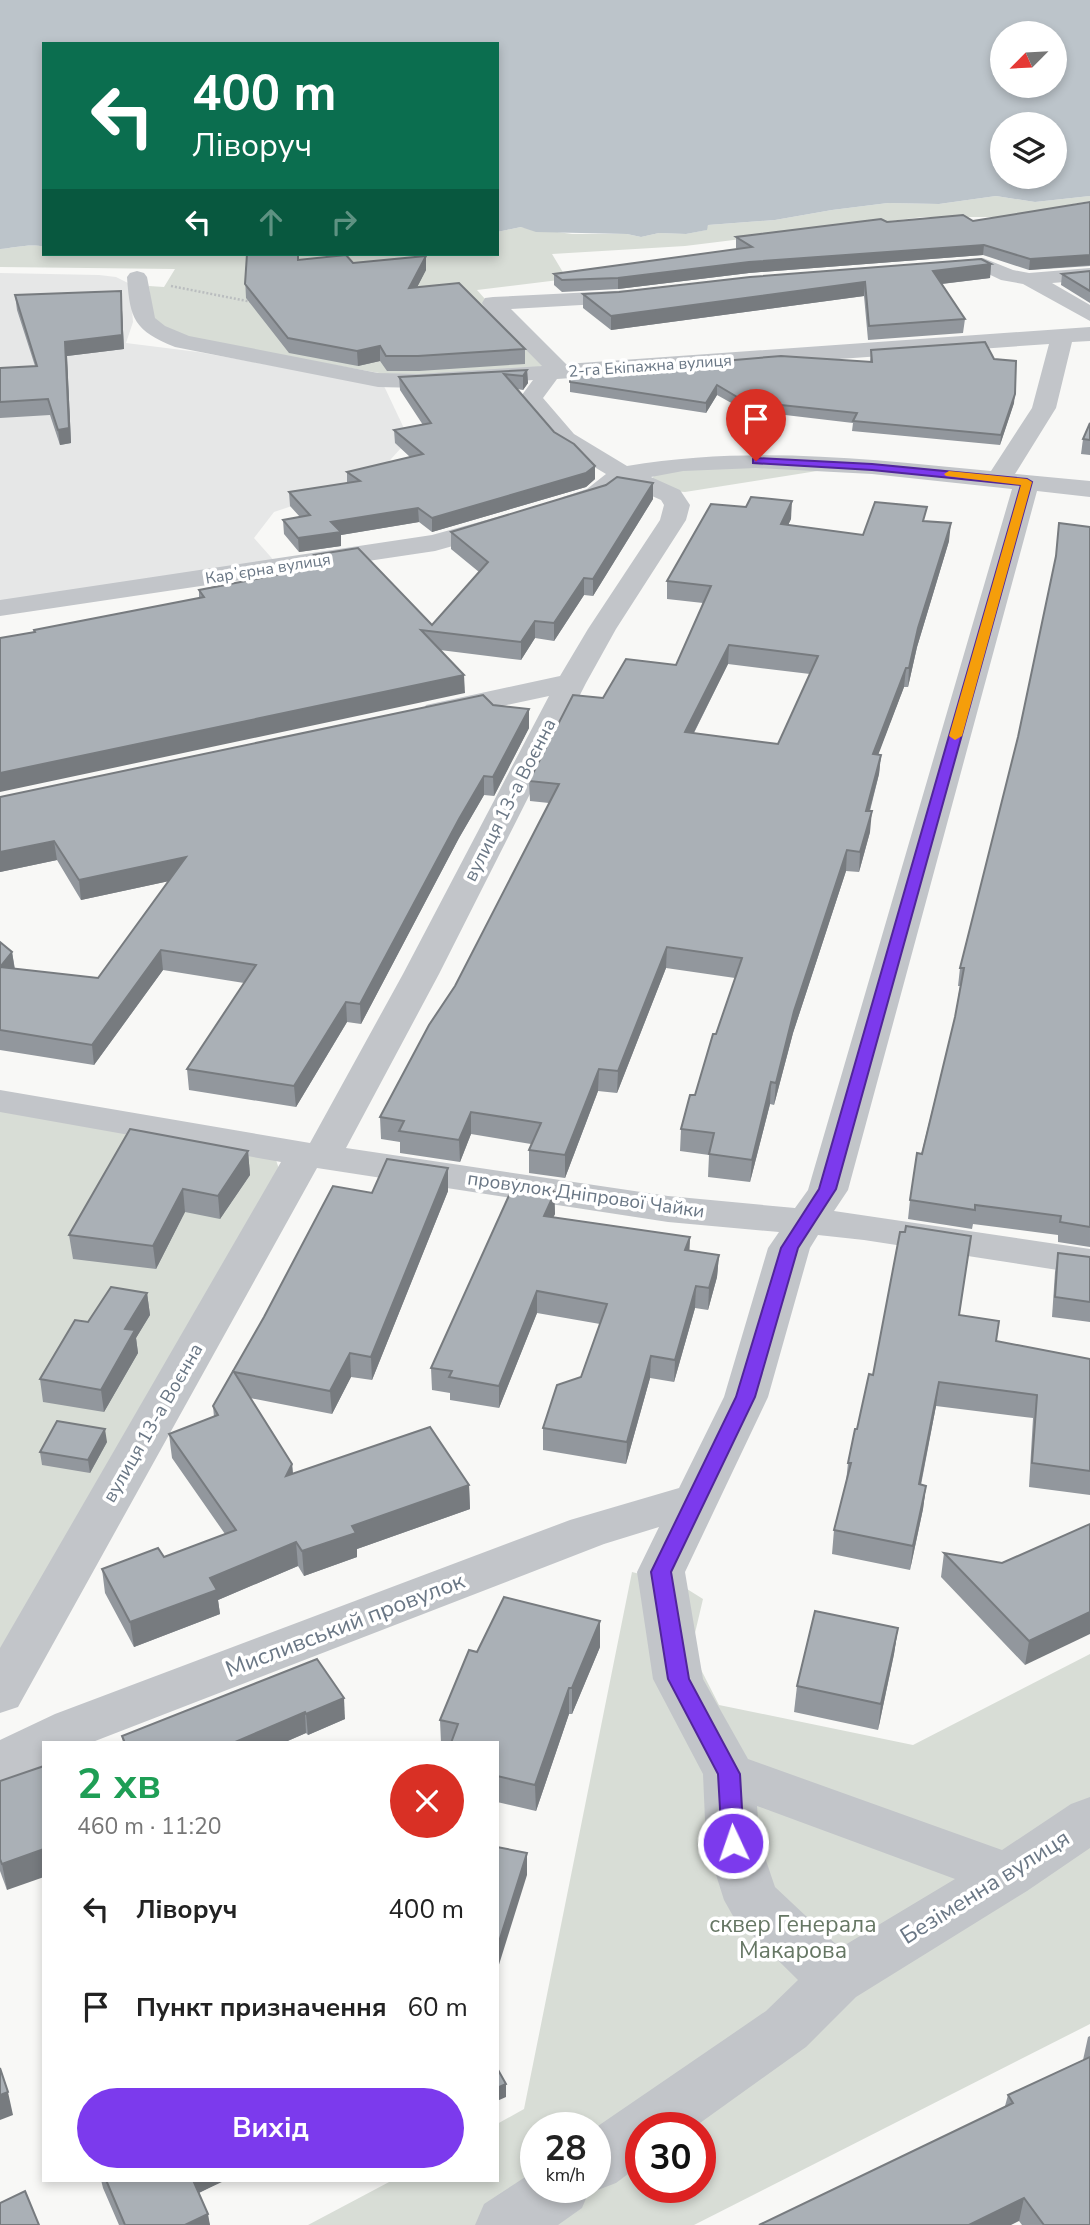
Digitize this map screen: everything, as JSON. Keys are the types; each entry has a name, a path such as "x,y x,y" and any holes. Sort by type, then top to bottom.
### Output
{"street":[{"path":"914,269 983,264 1008,276 1029,279 1090,274"},
{"name":"2-га Екіпажна вулиця","path":"137,276 141,318 153,331 183,342 377,380 419,381 556,373 1090,334"},
{"path":"1029,279 1090,314"},
{"path":"657,293 618,298 494,303 556,373 531,399 565,439 623,474 683,464 756,461 847,465 1090,489"},
{"path":"836,1980 752,1900 733,1843 729,1774 678,1679 661,1572 746,1397 789,1248 828,1189 1013,481 1044,408 1062,337"},
{"name":"Карʼєрна вулиця","path":"0,608 435,542 537,514 596,494 623,474"},
{"name":"вулиця 13-а Воєнна","path":"0,1693 421,974 571,683 673,520 677,505 671,495 623,474"},
{"path":"408,717 571,683"},
{"name":"провулок Дніпрової Чайки","path":"0,1101 313,1155 668,1209 864,1227 1090,1262"},
{"name":"Мисливський провулок","path":"46,1741 73,1728 587,1532 694,1500"},
{"name":"Мисливський провулок","path":"0,1763 42,1743"},
{"path":"729,1774 1009,1875"},
{"name":"Безіменна вулиця","path":"668,2112 786,2029 836,1980 1009,1875 1090,1819"},
{"path":"506,2225 538,2203"}],"path":[{"path":"170,286 258,303"}],"shaded area":[{"path":"0,0 1090,0 1090,196 1035,202 996,196 939,204 888,203 775,220 708,225 707,230 686,234 659,233 641,237 627,234 536,232 521,227 499,232 499,42 42,42 42,247 0,249"},
{"path":"0,273 99,275 116,277 130,284 133,322 126,343 198,352 384,386 410,441 396,443 401,448 373,479 274,512 254,538 277,564 0,604"}],"green space":[{"path":"996,196 1035,202 1090,196 1090,201 1002,217 923,217 685,246 552,254 567,279 477,290 544,365 530,370 396,376 188,339 164,328 151,317 149,286 164,287 175,269 0,267 0,249 28,246 42,247 42,256 499,256 499,232 521,227 572,234 627,234 641,237 659,233 686,234 706,230 708,225 775,220 888,203 939,204"},
{"path":"689,467 836,468 685,492 671,491 652,479 655,474"},
{"path":"0,1109 276,1160 282,1178 0,1671"},
{"name":"сквер Генерала Макарова","path":"632,1572 679,1584 703,1599 691,1650 719,1705 913,1745 1090,1654 1090,2024 694,2225 308,2225 389,2182 499,2182 499,2123 524,2109"}],"building":[{"path":"1090,202 1090,255 1030,259 984,245 749,262 618,278 562,280 554,274 752,247 736,237 881,219 887,222 963,215 973,221"},
{"path":"247,256 298,256 298,260 347,256 353,263 426,256 409,288 459,283 525,349 386,356 380,346 357,351 288,338 245,284"},
{"path":"981,259 991,264 933,271 965,319 869,326 865,282 611,316 583,294 750,277"},
{"path":"1090,271 1090,291 1062,274"},
{"path":"121,291 122,335 65,342 69,428 58,430 48,399 0,402 0,368 37,366 15,295"},
{"path":"985,342 994,359 1016,361 1015,394 1001,435 853,421 857,413 744,401 717,385 706,403 570,382 570,374 781,356 872,362 871,350"},
{"path":"527,370 523,376 504,374 554,432 574,444 595,466 586,473 432,518 418,508 331,522 341,532 298,538 283,520 310,515 289,492 360,481 347,472 423,454 394,430 431,423 399,377"},
{"path":"1090,423 1090,440 1083,439"},
{"path":"617,477 653,483 593,579 584,578 554,623 535,621 521,642 421,630 464,675 0,773 0,638 204,597 199,590 323,566 314,555 358,548 432,625 488,562 451,532 606,485"},
{"path":"751,497 792,501 781,524 863,535 875,502 927,507 923,521 951,523 918,628 909,668 906,668 873,754 881,755 866,811 872,811 860,852 847,850 794,1011 776,1083 771,1082 752,1160 709,1154 714,1133 681,1129 690,1095 695,1095 713,1034 716,1034 742,958 667,947 618,1071 599,1069 565,1155 529,1150 541,1123 471,1112 459,1140 399,1131 404,1121 380,1117 429,1025 455,986 559,784 529,781 573,695 603,698 626,659 676,665 711,586 667,581 711,504 746,507","holes":["729,645 818,656 778,744 685,732"]},
{"path":"1059,523 1090,527 1090,1227 1060,1222 1061,1216 975,1205 975,1210 910,1200 917,1153 922,1154 955,1017 964,968 960,968 1018,737 1056,556"},
{"path":"483,695 493,705 529,709 493,777 484,776 459,819 360,1004 346,1002 294,1086 187,1069 256,965 161,950 92,1045 0,1030 0,967 98,978 186,857 79,880 54,841 0,852 0,797"},
{"path":"0,942 12,952 0,967"},
{"path":"130,1129 248,1151 218,1196 183,1189 153,1246 69,1235"},
{"path":"387,1159 448,1168 371,1357 350,1353 330,1391 234,1372 292,1464 286,1476 430,1427 469,1485 352,1526 356,1533 302,1551 296,1542 210,1578 217,1590 130,1622 102,1569 158,1548 164,1557 236,1530 169,1434 218,1415 213,1406 264,1317 333,1186 372,1193"},
{"path":"516,1180 554,1186 551,1192 555,1192 544,1216 690,1237 685,1250 719,1255 709,1288 696,1286 675,1360 651,1356 627,1442 543,1428 557,1385 581,1377 607,1304 537,1291 499,1386 449,1377 452,1371 431,1368"},
{"path":"906,1226 971,1236 959,1315 999,1321 996,1341 1090,1359 1090,1471 1032,1463 1037,1395 939,1382 919,1484 926,1486 913,1546 834,1530 851,1463 848,1463 855,1429 869,1374 873,1375 900,1232 905,1232"},
{"path":"1058,1253 1090,1257 1090,1302 1055,1297"},
{"path":"111,1287 147,1293 125,1329 135,1330 101,1390 40,1379 75,1320 88,1322"},
{"path":"57,1421 105,1429 88,1460 40,1452"},
{"path":"1090,1524 1090,1612 1029,1641 944,1553 1002,1563"},
{"path":"504,1597 600,1621 572,1688 569,1688 535,1785 499,1776 499,1741 452,1741 458,1724 440,1720 469,1650 477,1652"},
{"path":"815,1611 898,1628 881,1704 797,1686"},
{"path":"317,1659 344,1698 238,1741 124,1741 122,1736"},
{"path":"42,1767 42,1850 2,1864 0,1859 0,1781"},
{"path":"499,1847 527,1853 499,1942"},
{"path":"1090,2057 1090,2225 1044,2225 1024,2198 969,2225 759,2225 1013,2103 1008,2095"},
{"path":"0,2068 8,2092 0,2095"},
{"path":"499,2072 506,2084 499,2087"},
{"path":"107,2182 194,2182 208,2214 185,2225 125,2225"},
{"path":"25,2191 39,2225 0,2225 0,2203"}],"slow traffic":[{"path":"949,474 1027,482 955,736"}],"route":[{"path":"733,1843 729,1774 678,1679 661,1572 746,1397 789,1248 828,1189 1027,482 796,461 756,461"}]}
